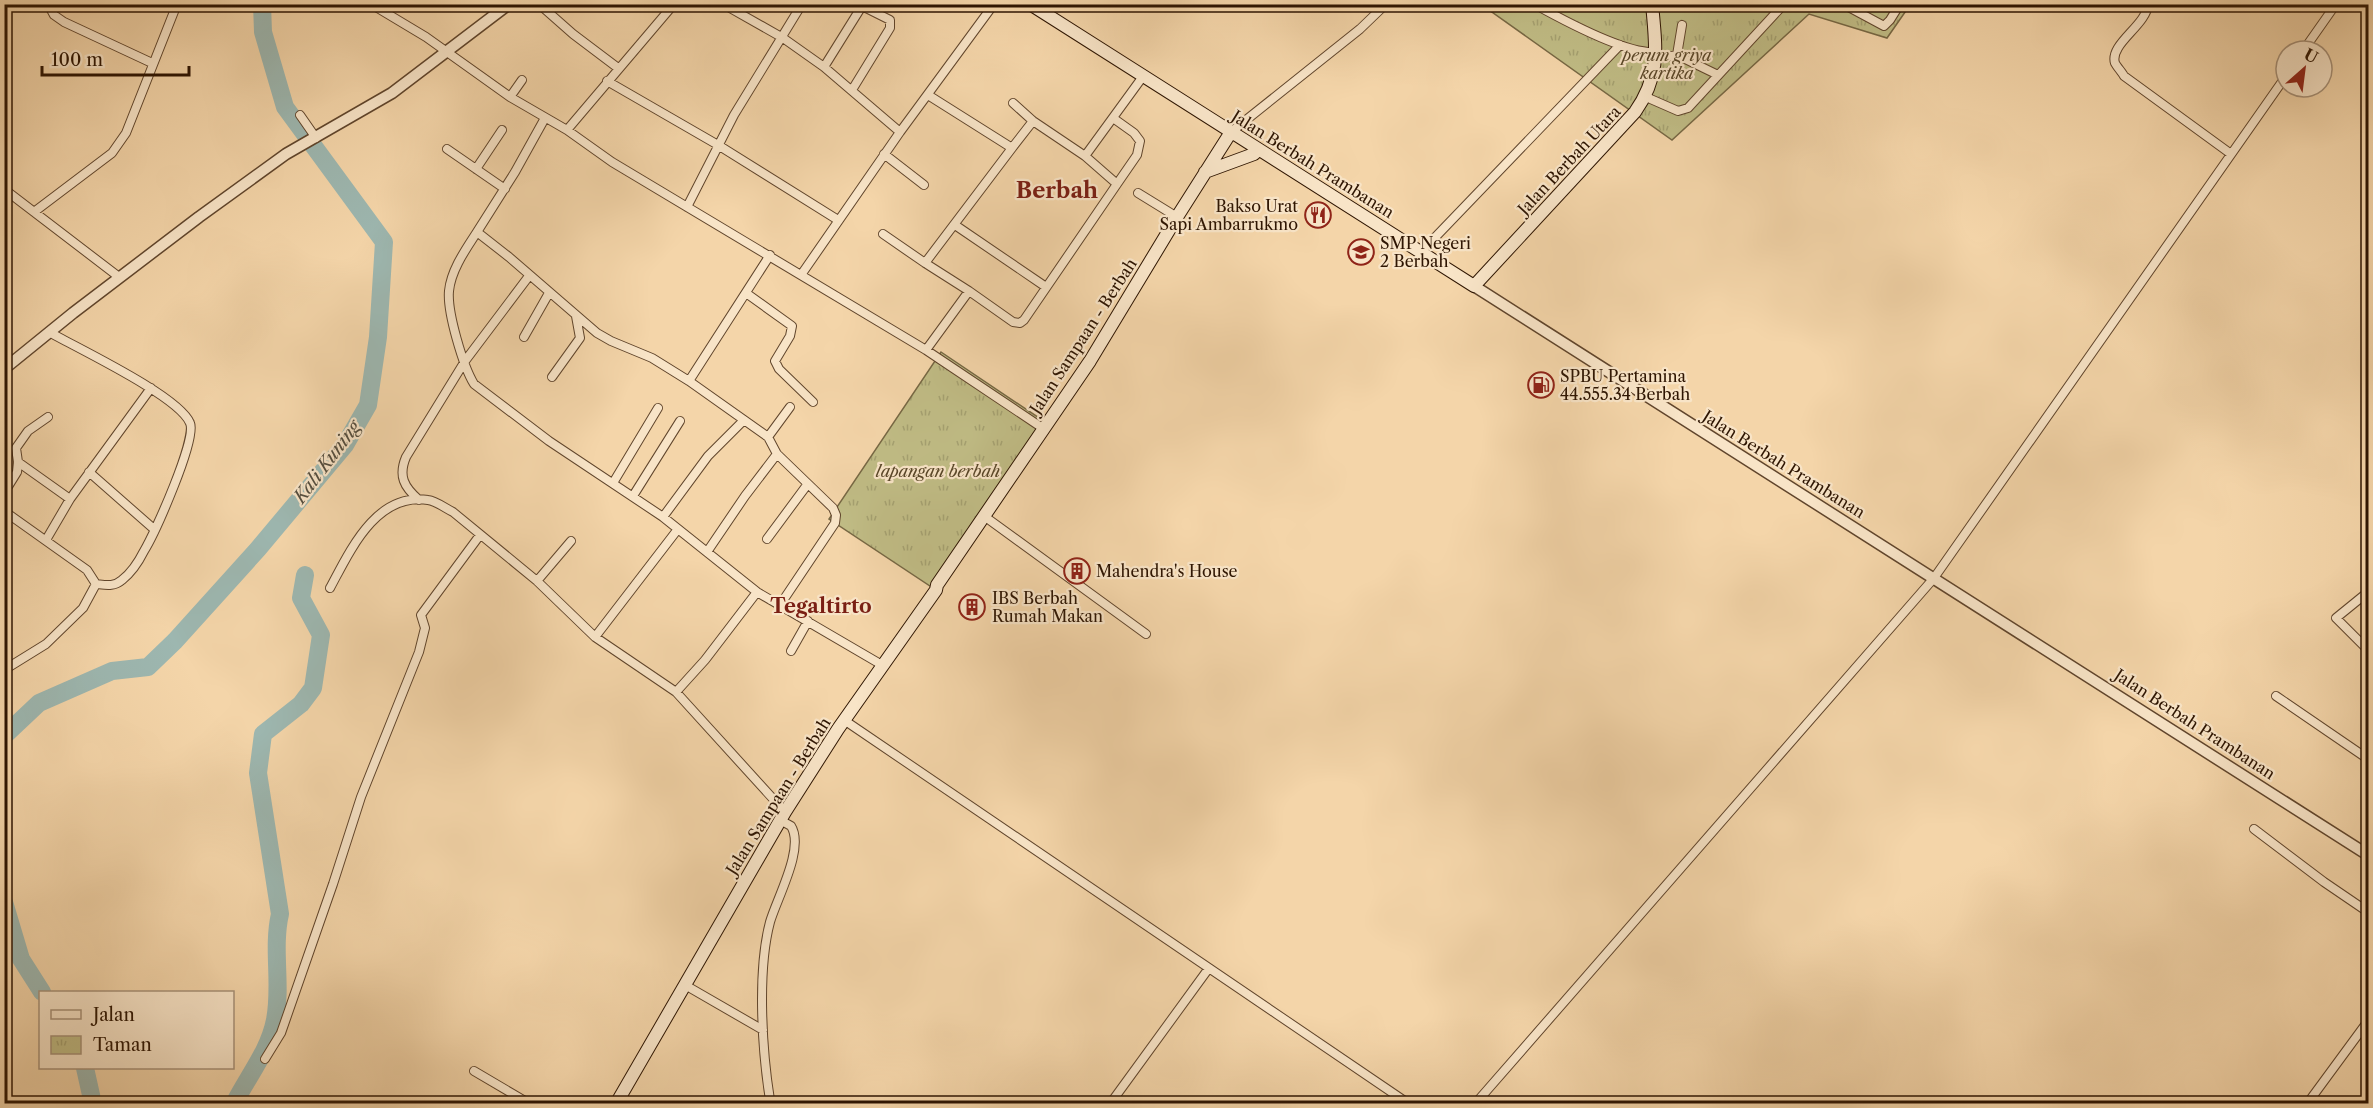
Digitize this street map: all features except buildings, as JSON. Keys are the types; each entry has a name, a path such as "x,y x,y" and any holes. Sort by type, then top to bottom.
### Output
{"main road":[{"name":"Jalan Berbah Prambanan","path":"1030,4 1474,286"},
{"name":"Jalan Berbah Utara","path":"1474,286 1635,112 1646,97 1654,76 1652,4"},
{"name":"Jalan Sampaan - Berbah","path":"616,1104 783,816 844,720 1118,318 1177,217 1231,132"},
{"path":"1205,172 1254,154 1257,150"}],"street":[{"path":"48,4 54,15 64,22 152,63"},
{"path":"34,212 112,153 120,143 177,4"},
{"path":"371,4 446,52 510,97 567,130 612,162 926,350 1044,429"},
{"path":"6,365 119,277 286,154 392,93 509,4"},
{"path":"540,4 573,34 618,68"},
{"path":"567,130 674,4"},
{"path":"723,4 783,38 824,67 900,132"},
{"path":"687,207 734,115 802,4"},
{"path":"801,275 884,154 994,4"},
{"path":"1231,132 1360,29 1386,4"},
{"path":"1534,4 1620,45 1655,55 1677,55 1718,75"},
{"path":"1646,97 1678,111 1688,108 1784,4"},
{"path":"1843,4 1884,26 1900,4"},
{"path":"2148,4 2143,18 2115,51 2115,63 2124,76 2230,154"},
{"path":"2311,39 2336,4"},
{"path":"824,67 861,5 890,20 891,23 852,90"},
{"path":"1677,55 1682,25"},
{"path":"1421,252 1620,45"},
{"path":"1085,156 1144,75"},
{"path":"510,97 522,80"},
{"path":"607,81 718,145 838,220"},
{"path":"1475,1104 1934,578 2274,93"},
{"path":"928,94 1012,148"},
{"path":"1013,103 1033,121 1085,156 1118,184"},
{"path":"300,115 316,138"},
{"path":"545,118 505,189 461,257 449,290 453,326 468,374 474,384 549,441 663,517 757,592 882,665"},
{"path":"883,234 1017,323 1027,316 1137,155 1140,141 1113,118"},
{"path":"925,263 1033,121"},
{"path":"476,169 502,130"},
{"path":"447,149 505,189"},
{"path":"884,154 924,185"},
{"path":"6,192 119,277"},
{"path":"1138,193 1177,217"},
{"path":"955,225 1046,287"},
{"path":"477,232 576,316 611,341 652,358 689,381 768,438 777,454 832,508 836,515 835,523 780,605"},
{"path":"689,381 770,255"},
{"path":"419,500 410,492 401,478 401,467 465,361 529,276"},
{"name":"Jalan Berbah Prambanan","path":"1474,286 2368,855"},
{"path":"926,350 969,291"},
{"path":"524,337 549,293"},
{"path":"746,293 792,326 775,361 779,369 813,402"},
{"path":"552,377 580,338 576,316"},
{"path":"49,333 151,388 187,417 191,425 191,437 155,530 143,553 122,581 115,585 96,584"},
{"path":"46,540 70,499 151,388"},
{"path":"768,438 789,407"},
{"path":"613,483 658,408"},
{"path":"4,493 17,472 16,448 28,431 48,417"},
{"path":"663,517 708,456 744,420"},
{"path":"633,496 680,421"},
{"path":"707,552 745,495 777,454"},
{"path":"18,462 70,499"},
{"path":"89,472 155,530"},
{"path":"767,538 807,485"},
{"path":"330,588 374,519 385,509 399,502 419,500 429,500 440,505 453,512 537,581 595,637 676,693 783,816 791,826 796,840 766,937 763,1030 770,1100"},
{"path":"4,511 87,570 96,584"},
{"path":"984,516 1146,634"},
{"path":"595,637 678,529"},
{"path":"265,1059 281,1033 357,807 419,652 425,628 421,615 480,535"},
{"path":"537,581 571,542"},
{"path":"4,670 46,644 83,608 96,584"},
{"path":"676,693 705,660 757,592"},
{"path":"2368,592 2336,618 2368,650"},
{"path":"791,651 808,621"},
{"path":"2276,696 2368,759"},
{"path":"844,720 1409,1104"},
{"path":"2254,829 2368,912"},
{"path":"1110,1104 1209,968"},
{"path":"685,985 763,1030"},
{"path":"2307,1104 2368,1021"},
{"path":"474,1071 530,1104"}],"green space":[{"name":"perum griya kartika","path":"1482,5 1910,5 1887,38 1809,14 1672,140"},
{"name":"lapangan berbah","path":"941,352 1048,424 936,590 829,519"}],"waterway":[{"name":"Kali Kuning","path":"4,736 39,703 112,671 148,667 175,641 258,549 345,445 368,405 378,337 384,242 285,107 263,32 262,4"},
{"path":"234,1104 268,1042 277,1007 277,940 280,914 258,773 263,734 301,704 313,688 321,635 301,598 305,575"},
{"name":"Kali Kuning","path":"4,902 21,959 41,991"},
{"name":"Kali Kuning","path":"85,1069 93,1104"}],"place":[{"name":"Bakso Urat Sapi Ambarrukmo","path":"1318,215"},
{"name":"SMP Negeri 2 Berbah","path":"1361,252"},
{"name":"SPBU Pertamina 44.555.34 Berbah","path":"1541,385"},
{"name":"Mahendra's House","path":"1077,571"},
{"name":"IBS Berbah Rumah Makan","path":"972,607"}],"district":[{"name":"Berbah","path":"1057,190"},
{"name":"Tegaltirto","path":"821,606"}]}
